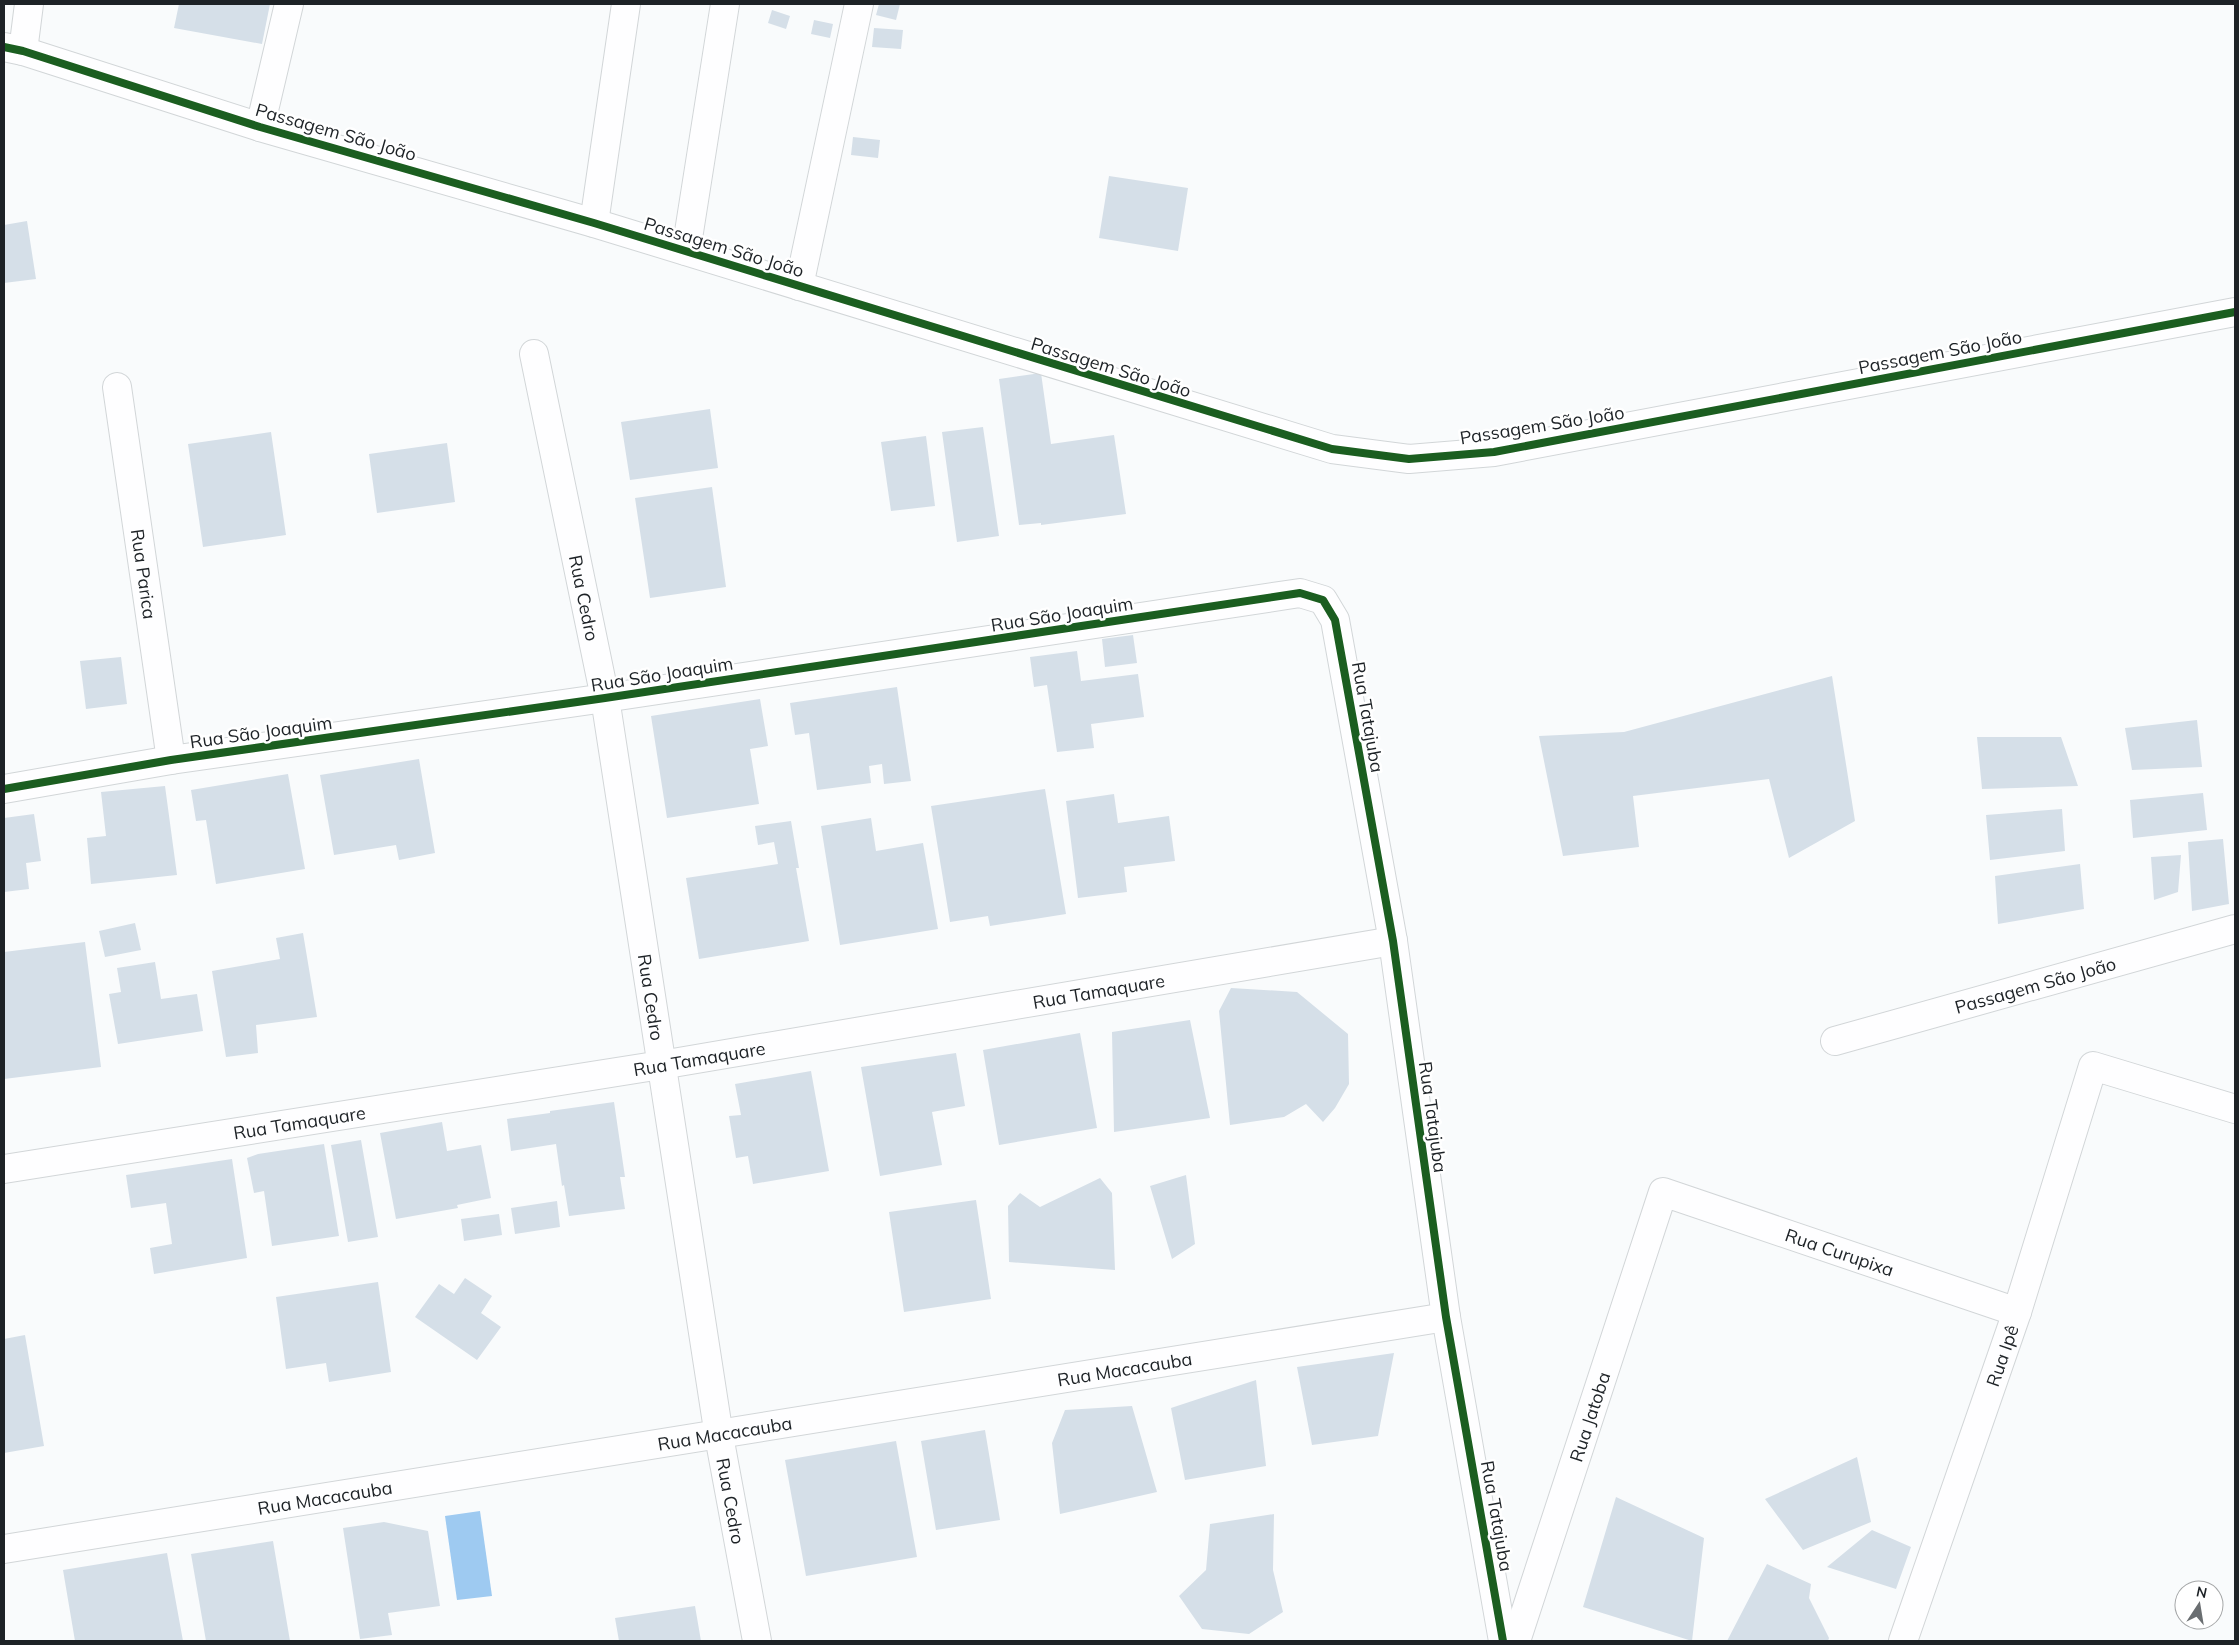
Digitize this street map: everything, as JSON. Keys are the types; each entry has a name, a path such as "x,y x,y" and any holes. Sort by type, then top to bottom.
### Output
{"street":[{"path":"13,49 29,4"},
{"path":"260,127 289,4"},
{"path":"594,222 626,4"},
{"path":"686,251 725,4"},
{"path":"799,286 859,4"},
{"name":"Passagem São João","path":"13,49 260,127 594,222 1332,449 1409,458 1494,452 2235,312"},
{"name":"Rua Cedro","path":"534,354 606,698 719,1436 757,1641"},
{"name":"Rua Parica","path":"117,387 171,760"},
{"name":"Rua São Joaquim","path":"4,789 171,760 606,698 1300,593 1323,600"},
{"name":"Rua Tatajuba","path":"1323,600 1335,620 1393,941 1446,1317 1503,1641"},
{"name":"Passagem São João","path":"1835,1041 2235,929"},
{"name":"Rua Tamaquare","path":"4,1169 661,1065 1393,941"},
{"name":"Rua Ipê","path":"1904,1641 2017,1312 2092,1066 2235,1109"},
{"name":"Rua Curupixa","path":"1663,1192 2017,1312"},
{"name":"Rua Jatoba","path":"1516,1641 1663,1192"},
{"name":"Rua Macacauba","path":"4,1549 719,1436 1446,1317"}],"water":[{"path":"480,1511 492,1596 457,1600 445,1516"}],"building":[{"path":"179,4 270,4 262,44 174,28"},
{"path":"879,4 900,4 896,20 876,15"},
{"path":"772,10 790,16 786,29 768,23"},
{"path":"814,20 833,24 830,38 811,34"},
{"path":"874,28 903,30 901,49 872,47"},
{"path":"853,137 880,140 878,158 851,155"},
{"path":"1109,176 1188,188 1178,251 1099,238"},
{"path":"27,221 36,279 4,283 4,225"},
{"path":"1041,373 1051,444 1114,435 1126,514 1041,525 1041,523 1019,525 999,379"},
{"path":"710,409 718,468 630,480 621,422"},
{"path":"983,427 999,536 957,542 942,432"},
{"path":"271,432 286,535 203,547 188,444"},
{"path":"926,436 935,506 891,511 881,442"},
{"path":"447,443 455,502 377,513 369,454"},
{"path":"712,487 726,587 650,598 635,498"},
{"path":"1133,635 1137,663 1105,667 1102,639"},
{"path":"1077,651 1081,681 1138,674 1144,717 1091,724 1094,748 1057,752 1047,685 1034,687 1030,657"},
{"path":"121,657 127,704 86,709 80,661"},
{"path":"1832,676 1855,821 1789,858 1769,779 1633,796 1639,847 1563,856 1539,736 1624,732"},
{"path":"897,687 911,781 884,784 882,764 869,766 871,783 817,790 809,733 795,735 790,703"},
{"path":"760,699 768,746 750,749 759,804 667,818 651,716"},
{"path":"2197,720 2202,767 2132,770 2125,728"},
{"path":"1977,737 2061,737 2078,786 1982,789"},
{"path":"419,759 435,853 399,860 396,845 334,855 320,775"},
{"path":"288,774 305,869 216,884 206,820 196,821 191,790"},
{"path":"165,786 177,875 91,884 87,838 106,836 101,792"},
{"path":"1045,789 1066,914 990,926 988,916 950,922 931,806"},
{"path":"2203,793 2207,830 2133,838 2130,800"},
{"path":"1114,794 1118,823 1169,816 1175,861 1124,867 1127,892 1078,898 1066,801"},
{"path":"2062,809 2065,851 1990,860 1986,815"},
{"path":"34,814 41,861 26,863 29,889 4,892 4,818"},
{"path":"871,818 876,851 923,843 938,929 840,945 821,826"},
{"path":"791,821 799,868 796,868 809,941 699,959 686,878 778,864 774,842 758,845 755,826"},
{"path":"2223,839 2229,904 2192,911 2188,842"},
{"path":"2181,855 2178,892 2154,900 2151,857"},
{"path":"2080,864 2084,909 1998,924 1995,876"},
{"path":"135,923 141,950 105,957 99,931"},
{"path":"303,933 317,1017 256,1025 258,1053 226,1057 212,971 280,959 276,938"},
{"path":"85,942 101,1067 4,1079 4,952"},
{"path":"155,962 161,999 197,994 203,1031 118,1044 109,994 121,992 117,968"},
{"path":"1231,988 1297,992 1348,1034 1349,1084 1335,1108 1323,1122 1306,1104 1284,1117 1230,1125 1219,1011"},
{"path":"1190,1020 1210,1118 1114,1132 1112,1032"},
{"path":"1080,1033 1097,1128 999,1145 983,1050"},
{"path":"956,1053 965,1106 932,1112 942,1165 880,1176 861,1067"},
{"path":"811,1071 829,1171 753,1184 748,1156 736,1158 729,1116 741,1115 735,1084"},
{"path":"614,1102 625,1177 620,1177 625,1209 569,1216 564,1185 562,1186 556,1144 511,1151 507,1119"},
{"path":"442,1122 447,1151 481,1145 491,1198 457,1205 458,1208 396,1219 380,1133"},
{"path":"361,1140 378,1237 348,1242 331,1145"},
{"path":"324,1144 339,1236 272,1246 264,1191 254,1193 247,1158 258,1154"},
{"path":"232,1159 247,1258 154,1274 150,1248 172,1244 166,1203 131,1208 126,1175"},
{"path":"1186,1175 1195,1244 1172,1259 1150,1186"},
{"path":"1100,1178 1112,1193 1115,1270 1009,1262 1008,1206 1020,1193 1040,1207"},
{"path":"976,1200 991,1299 904,1312 889,1212"},
{"path":"557,1201 560,1227 515,1234 511,1208"},
{"path":"499,1214 502,1235 464,1241 461,1219"},
{"path":"465,1278 492,1296 481,1313 501,1327 477,1360 415,1317 439,1284 454,1294"},
{"path":"378,1282 391,1372 329,1382 326,1363 286,1369 276,1297"},
{"path":"25,1335 44,1446 4,1453 4,1339"},
{"path":"1394,1353 1378,1436 1312,1445 1297,1367"},
{"path":"1256,1380 1266,1466 1185,1480 1171,1408"},
{"path":"1132,1406 1157,1492 1060,1514 1052,1443 1065,1410"},
{"path":"985,1430 1000,1520 936,1530 921,1441"},
{"path":"896,1441 917,1557 806,1576 785,1460"},
{"path":"1857,1457 1871,1522 1803,1550 1765,1499"},
{"path":"1616,1497 1704,1538 1692,1641 1583,1607"},
{"path":"1274,1514 1273,1570 1283,1612 1249,1634 1202,1629 1179,1596 1206,1570 1210,1524"},
{"path":"384,1522 428,1531 440,1606 388,1613 392,1635 360,1639 343,1528"},
{"path":"1872,1530 1911,1547 1896,1589 1827,1567"},
{"path":"273,1541 290,1641 206,1641 191,1554"},
{"path":"167,1553 183,1641 75,1641 63,1570"},
{"path":"1767,1564 1811,1584 1809,1598 1829,1638 1828,1641 1727,1641"},
{"path":"695,1606 701,1641 619,1641 615,1618"}],"cycle path":[{"path":"4,47 23,51 260,127 594,223 1332,449 1409,459 1494,452 2235,312"},
{"path":"4,789 171,760 605,698 1300,593 1323,600 1335,620 1393,941 1446,1317 1503,1641"}]}
